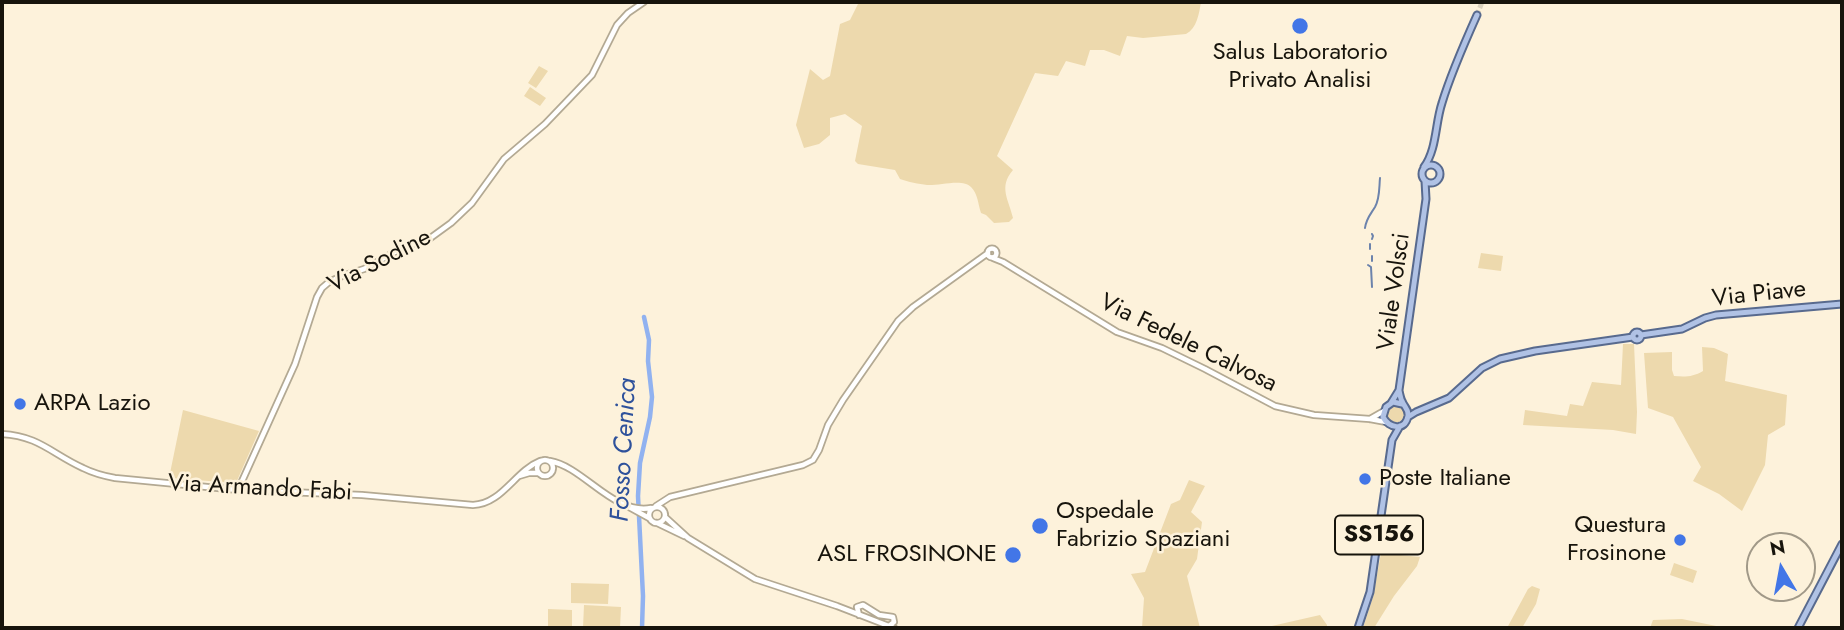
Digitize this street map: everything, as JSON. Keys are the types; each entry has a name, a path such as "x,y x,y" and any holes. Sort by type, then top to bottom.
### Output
{"main road":[{"name":"Viale Volsci","path":"1391,403 1399,390 1426,199 1425,181 1421,175 1433,147 1441,107 1457,59 1477,15"},
{"name":"Viale Volsci","path":"1426,199 1440,174 1433,147"},
{"path":"1424,167 1431,164 1436,166"},
{"path":"1425,181 1436,182"},
{"name":"Via Piave","path":"1423,409 1449,398 1482,368 1500,359 1535,351 1633,337 1638,340 1641,335 1682,329 1716,315 1842,304"},
{"name":"Viale Volsci","path":"1399,390 1404,405"},
{"path":"1384,411 1391,403 1398,402 1423,409"},
{"path":"1404,405 1408,417 1423,409"},
{"name":"SS156","path":"1384,411 1383,417 1392,440"},
{"name":"SS156","path":"1358,628 1370,592 1392,440 1408,417"},
{"path":"1387,424 1400,426"},
{"path":"1798,628 1842,544"}],"street":[{"name":"Via Sodine","path":"238,490 295,364 322,288 404,247 429,239 451,223 472,204 504,159 545,124 592,75 617,25 644,2"},
{"name":"Via Fedele Calvosa","path":"674,495 803,465 813,460 828,425 843,400 898,321 913,307 979,260 992,255 1117,332 1162,348 1275,406 1314,415 1370,419 1387,424"},
{"path":"1370,419 1384,411"},
{"name":"Via Armando Fabi","path":"2,433 36,441 78,466 100,475 238,490 363,495 478,505 496,496 525,469 540,461"},
{"path":"539,473 537,466 540,461 552,462 574,472 607,495 688,538 755,579 900,628"},
{"path":"552,462 552,471"},
{"path":"518,477 529,473 546,475 560,469 574,472"},
{"path":"643,513 674,495"},
{"path":"656,523 662,522 666,503 674,495"},
{"path":"653,507 661,507 688,538"},
{"path":"650,519 649,513 653,507"},
{"path":"837,606 865,606 879,615 891,616 894,625"},
{"path":"857,607 860,615"}],"shaded area":[{"path":"859,2 1201,2 1195,24 1186,34 1143,38 1127,36 1120,56 1104,50 1090,50 1085,66 1066,61 1058,76 1035,73 997,156 1013,170 1005,188 1013,218 1009,222 994,223 981,213 975,193 967,184 917,183 900,179 895,170 858,164 855,161 862,126 845,114 830,118 830,135 819,144 804,148 796,125 810,69 823,80 830,76 840,24 850,20"},
{"path":"539,66 548,71 536,88 528,83"},
{"path":"530,87 546,98 540,106 524,96"},
{"path":"1481,253 1503,256 1501,271 1478,268"},
{"path":"1623,344 1634,344 1636,434 1613,430 1523,425 1525,410 1567,416 1570,404 1583,406 1592,382 1621,385"},
{"path":"1702,347 1714,348 1728,354 1725,381 1787,395 1785,425 1768,435 1765,465 1742,511 1719,494 1693,481 1701,467 1673,417 1648,408 1644,353 1672,352 1674,376 1689,376 1703,371"},
{"path":"1395,405 1401,408 1404,414 1401,420 1395,423 1389,420 1386,414 1389,408"},
{"path":"183,410 259,431 236,483 169,478"},
{"path":"1189,480 1205,486 1191,512 1202,522 1197,559 1187,576 1200,628 1142,628 1144,598 1131,574 1145,572 1171,504 1180,500"},
{"path":"1381,553 1420,557 1417,566 1374,628 1363,628 1373,597"},
{"path":"1674,563 1697,571 1693,583 1670,575"},
{"path":"571,583 609,584 608,604 571,603"},
{"path":"1532,586 1540,589 1536,604 1522,628 1507,628 1528,589"},
{"path":"584,605 621,607 620,628 583,628"},
{"path":"548,609 572,610 572,628 548,628"},
{"path":"1320,615 1327,628 1263,628"},
{"path":"1682,619 1726,628 1650,628 1653,620"}],"waterway":[{"path":"1365,228 1378,200 1380,178"},
{"path":"1372,234 1372,239"},
{"path":"1370,244 1370,249"},
{"path":"1372,256 1372,261"},
{"path":"1368,265 1371,267 1372,287"},
{"name":"Fosso Cenica","path":"642,628 638,496 640,463 652,397 648,361 649,340 644,317"}],"tunnel":[{"path":"1477,15 1482,2"}],"place":[{"name":"Salus Laboratorio Privato Analisi","path":"1300,26"},
{"name":"ARPA Lazio","path":"20,404"},
{"name":"Poste Italiane","path":"1365,479"},
{"name":"Ospedale Fabrizio Spaziani","path":"1040,526"},
{"name":"Questura Frosinone","path":"1680,540"},
{"name":"ASL FROSINONE","path":"1013,555"}]}
